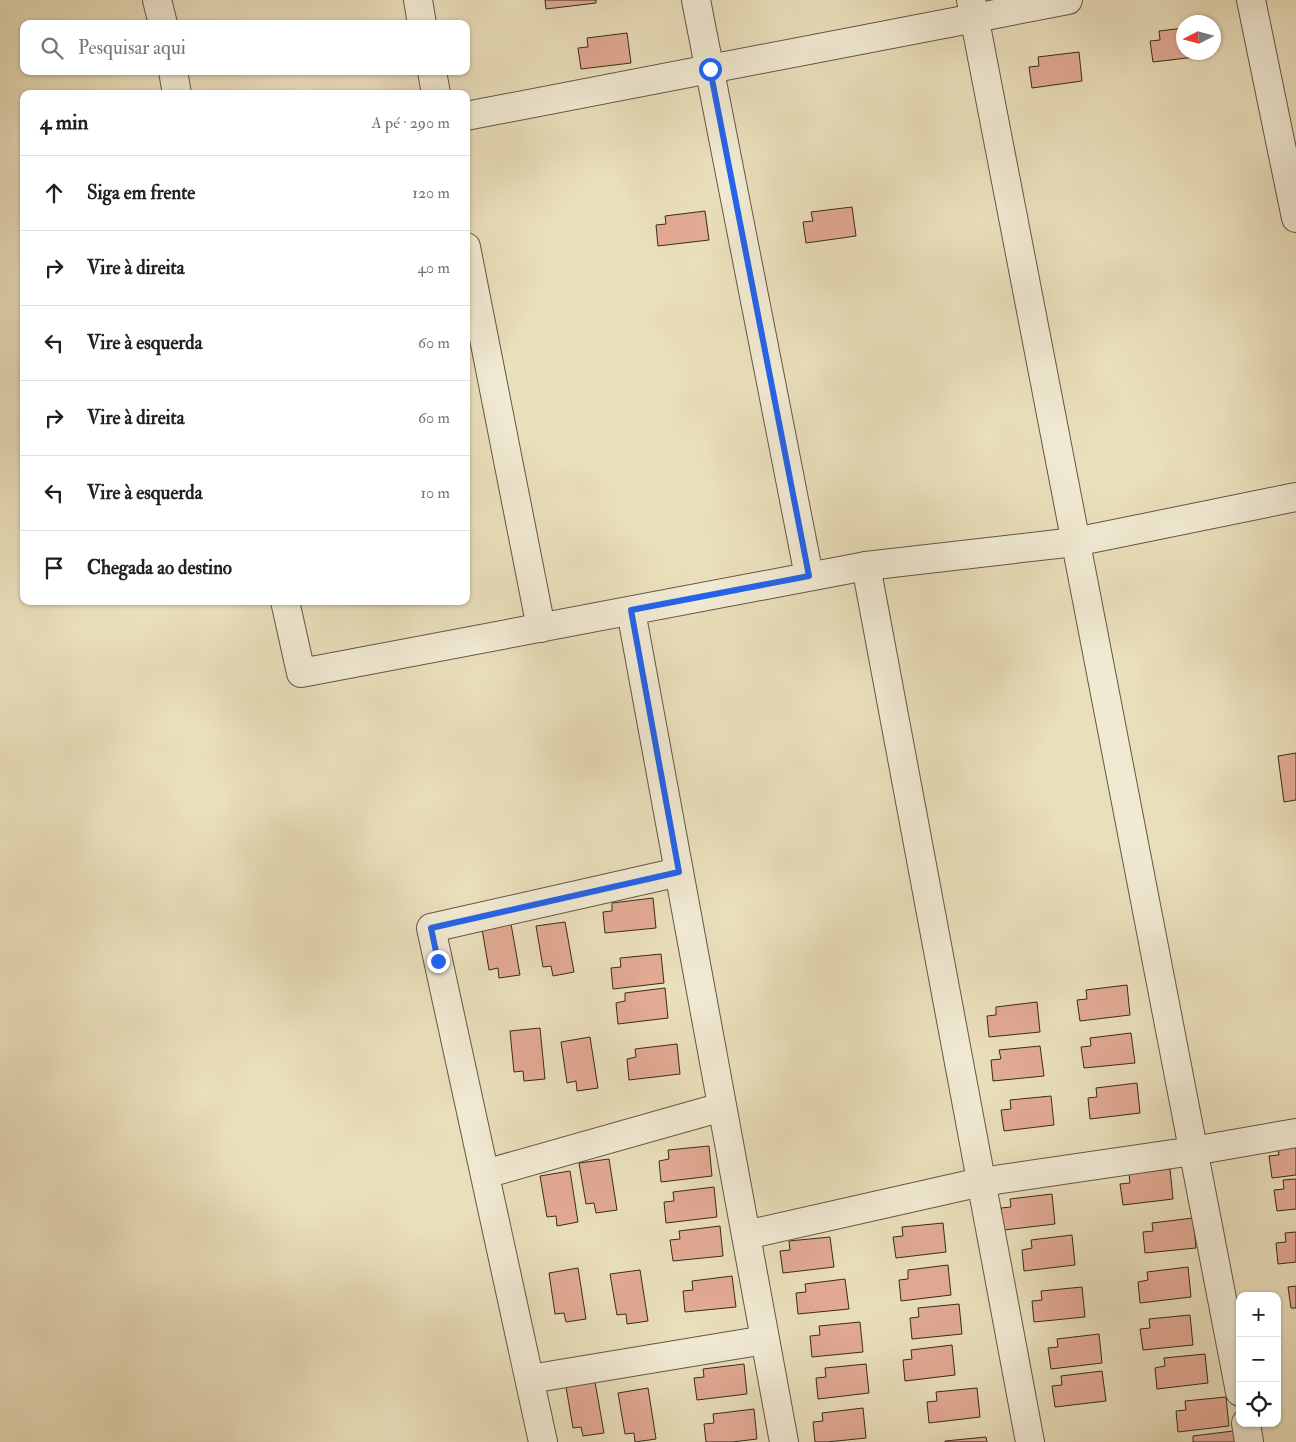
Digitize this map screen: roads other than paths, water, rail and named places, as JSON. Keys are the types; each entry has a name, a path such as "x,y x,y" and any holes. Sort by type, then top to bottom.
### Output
{"street":[{"path":"158,0 161,20"},
{"path":"418,0 421,20"},
{"path":"696,0 809,576"},
{"path":"470,115 710,69 972,9 1068,0"},
{"path":"1251,0 1296,218"},
{"path":"972,9 1238,1382"},
{"path":"174,75 176,90"},
{"path":"433,75 435,90"},
{"path":"470,267 541,628"},
{"path":"287,605 301,673 809,576 866,566 1075,542 1296,497"},
{"path":"866,566 1030,1442"},
{"path":"631,610 784,1442"},
{"path":"543,1442 431,928 679,872"},
{"path":"485,1174 722,1106"},
{"path":"746,1235 981,1182 1193,1151 1296,1133"},
{"path":"530,1380 765,1340"},
{"path":"1247,1427 1249,1442"}]}
